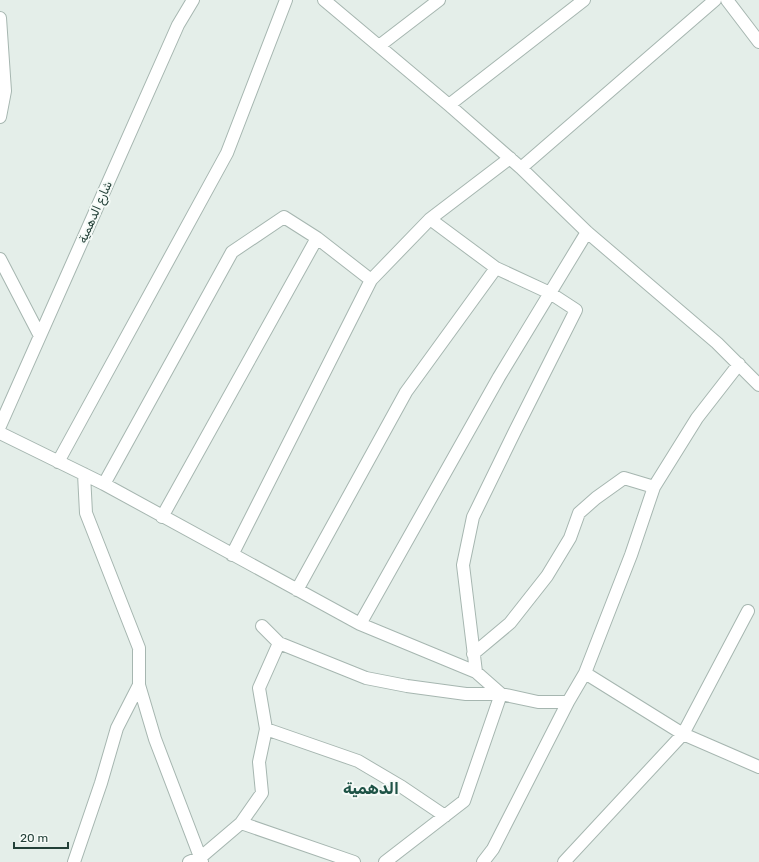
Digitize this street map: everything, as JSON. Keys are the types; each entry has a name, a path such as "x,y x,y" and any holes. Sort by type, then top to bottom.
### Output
{"street":[{"name":"شارع الدهمية","path":"0,426 178,25 193,0"},
{"path":"58,462 226,154 286,0"},
{"path":"324,0 449,104 521,168 587,232 717,343 759,385"},
{"path":"379,46 438,0"},
{"path":"449,104 584,0"},
{"path":"521,168 715,0"},
{"path":"728,0 759,42"},
{"path":"0,18 5,90 0,117"},
{"path":"232,555 371,280 430,219 510,158"},
{"path":"104,484 232,252 284,217 317,238 371,280"},
{"path":"430,219 496,268 550,293 576,310 473,517 463,565 476,672"},
{"path":"360,624 498,377 587,232"},
{"path":"162,517 317,238"},
{"path":"0,259 40,336"},
{"path":"297,590 406,392 496,268"},
{"path":"483,862 493,849 584,672 631,556 654,487 697,418 739,364"},
{"path":"0,433 104,484 360,624 476,672 502,694"},
{"path":"84,474 86,513 139,648 139,685 154,739 197,860 241,823 262,793 259,762 266,729 260,688 279,643"},
{"path":"473,654 510,623 547,576 570,538 579,513 596,498 624,478 654,487"},
{"path":"564,862 682,734 748,611"},
{"path":"262,626 279,643 366,678 466,694 502,694 538,702 568,702"},
{"path":"584,672 682,734 759,766"},
{"path":"74,862 101,783 117,728 139,685"},
{"path":"385,862 464,801 502,694"},
{"path":"266,729 358,761 402,787 445,816"},
{"path":"241,823 354,862"}],"district":[{"name":"الدهمية","path":"371,788"}]}
